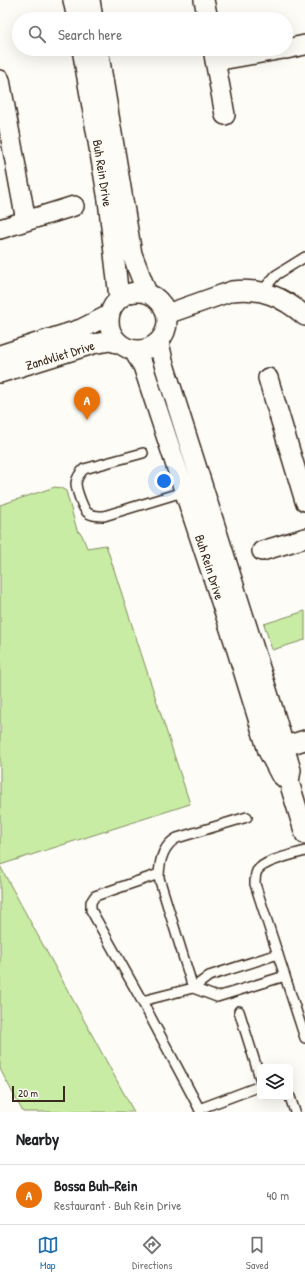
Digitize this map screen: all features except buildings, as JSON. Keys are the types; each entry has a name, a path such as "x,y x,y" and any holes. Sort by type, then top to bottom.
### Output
{"street":[{"path":"73,0 76,12"},
{"path":"90,0 92,12"},
{"path":"204,0 207,12"},
{"path":"293,47 305,45"},
{"name":"Buh Rein Drive","path":"83,56 108,200 119,298"},
{"name":"Buh Rein Drive","path":"99,56 132,254 147,293"},
{"path":"214,56 224,115"},
{"path":"0,80 2,110 26,221"},
{"path":"0,229 74,206"},
{"path":"167,314 232,291 242,290 262,292 273,295 284,300 305,316"},
{"path":"138,292 147,293 156,298 163,305 167,314 167,324 165,334 159,342 152,347 143,350 127,347 116,341 111,333 109,315 119,298 138,292"},
{"name":"Zandvliet Drive","path":"0,355 81,329 109,315"},
{"name":"Zandvliet Drive","path":"0,373 94,344 110,341 127,347"},
{"name":"Buh Rein Drive","path":"159,342 163,360 203,486 236,620 276,749 291,770 289,782 305,834"},
{"name":"Buh Rein Drive","path":"127,347 143,366 184,491 236,620"},
{"path":"268,378 305,501"},
{"path":"262,551 305,538"},
{"path":"276,749 305,740"}],"lane":[{"path":"262,292 276,275 305,257"},
{"path":"143,453 84,469 80,473 76,486 84,508 88,513 104,516 203,486"},
{"path":"192,988 159,878 160,862 163,851 170,841 177,838 247,817"},
{"path":"305,851 266,864 257,871 255,877 255,884 305,1038"},
{"path":"159,874 95,896 91,902 90,910 142,1001 200,1110 257,1087"},
{"path":"142,1001 192,988 209,976 278,954"},
{"path":"192,988 217,997 284,976"},
{"path":"239,1011 257,1068"},
{"path":"291,1100 295,1112"}],"green space":[{"path":"55,487 66,491 77,530 82,535 87,548 106,545 190,804 0,865 0,505"},
{"path":"305,611 305,640 272,650 264,624"},
{"path":"0,866 134,1112 23,1112 0,1069"}],"place":[{"name":"Bossa Buh-Rein","path":"87,420"}]}
